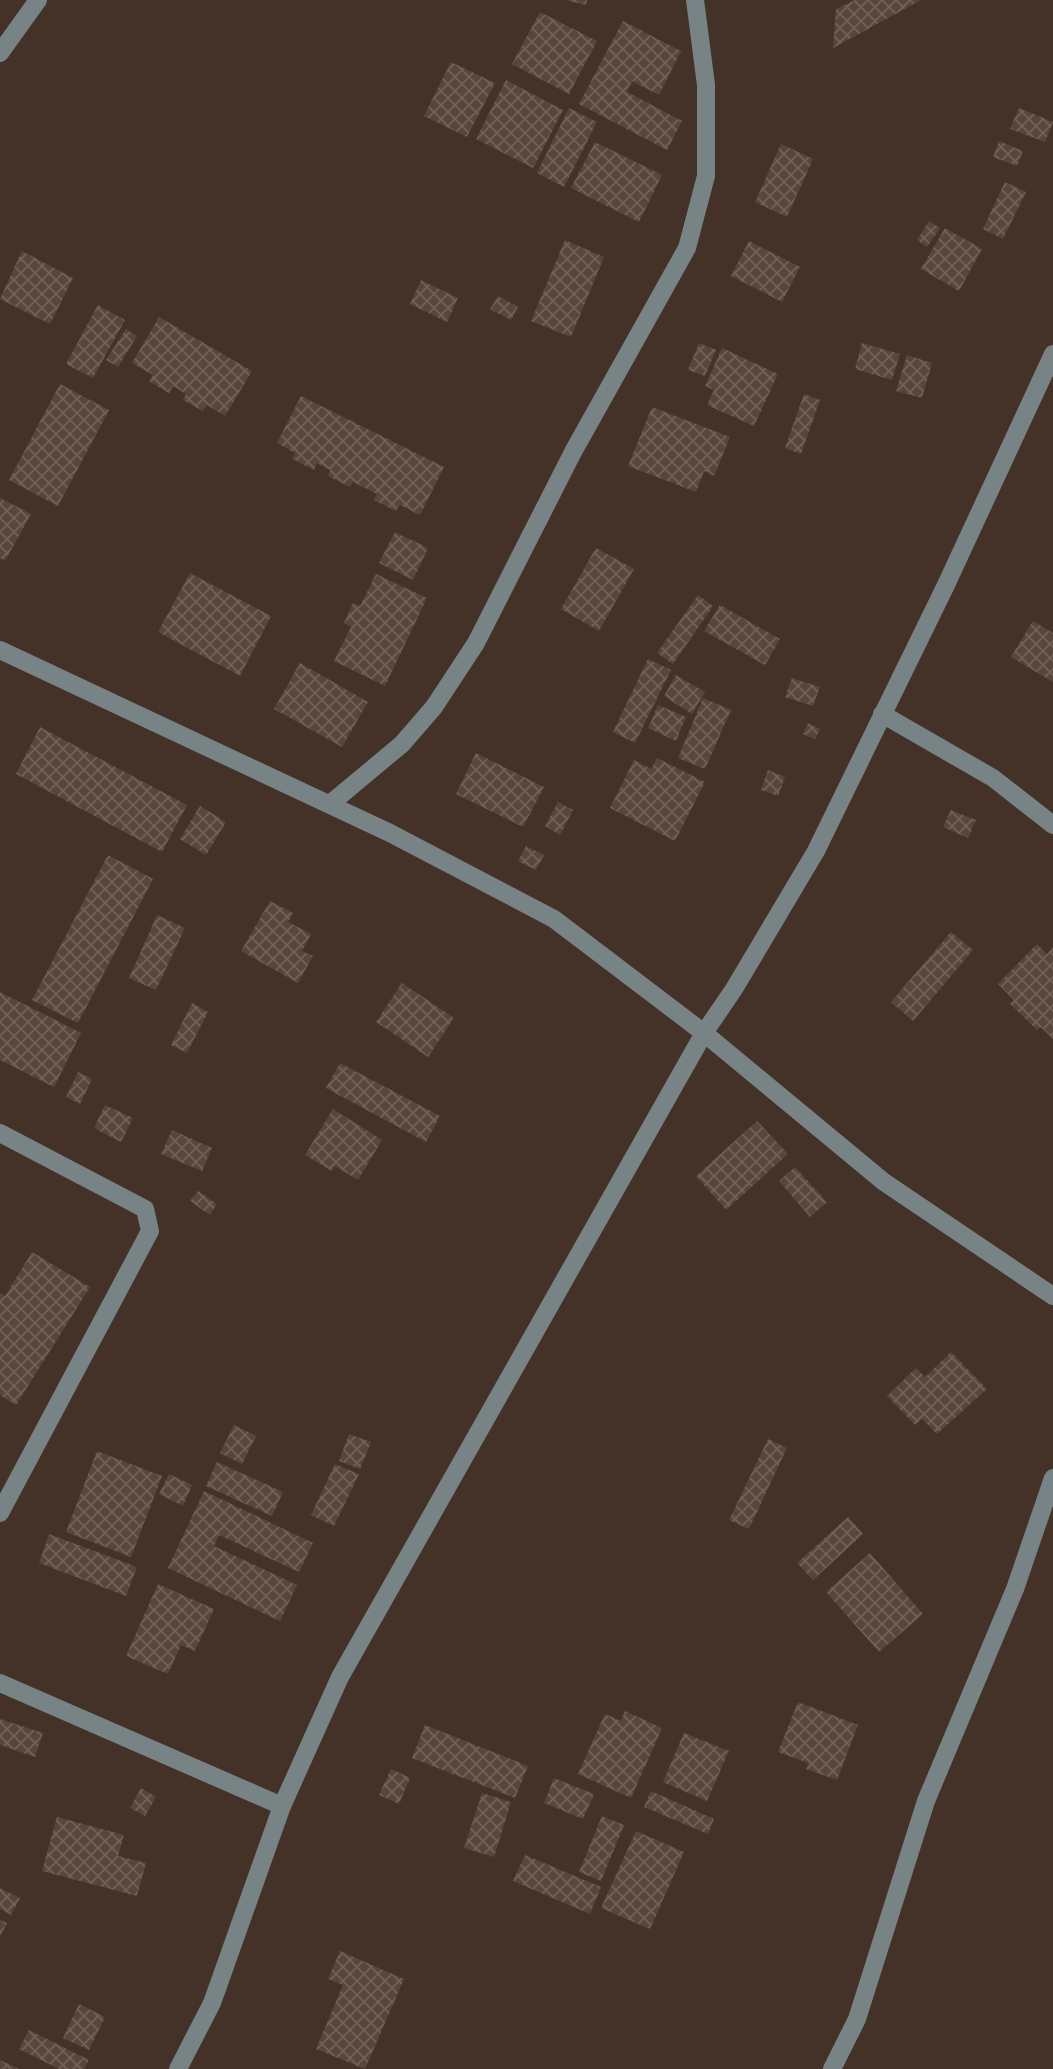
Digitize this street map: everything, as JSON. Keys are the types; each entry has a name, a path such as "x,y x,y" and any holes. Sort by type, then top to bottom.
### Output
{"street":[{"path":"0,53 38,0"},
{"path":"330,804 402,744 434,707 476,643 573,452 687,248 706,176 706,85 695,0"},
{"path":"178,2069 212,2003 282,1806 340,1677 704,1033 734,989 816,851 1053,354"},
{"path":"1,653 330,804 554,919 704,1033 884,1182 1053,1296"},
{"path":"883,714 993,778 1053,825"},
{"path":"0,1132 145,1209 150,1231 0,1513"},
{"path":"832,2069 857,2020 926,1801 1015,1590 1053,1478"},
{"path":"0,1683 282,1806"}],"building":[{"path":"565,0 587,0 586,5"},
{"path":"855,0 921,0 833,48 836,9"},
{"path":"540,12 597,41 569,94 512,64"},
{"path":"623,21 681,51 659,95 632,81 627,92 682,121 667,150 579,104"},
{"path":"451,62 495,83 467,137 424,116"},
{"path":"506,80 563,110 533,168 476,139"},
{"path":"569,108 597,122 564,187 537,173"},
{"path":"1019,108 1053,122 1045,142 1010,129"},
{"path":"999,141 1023,151 1017,166 993,157"},
{"path":"595,142 662,175 639,222 571,188"},
{"path":"781,144 813,159 787,217 755,202"},
{"path":"1005,182 1026,192 1003,239 983,229"},
{"path":"929,221 940,228 927,247 917,240"},
{"path":"945,228 982,249 959,291 921,269"},
{"path":"565,240 604,257 571,337 531,321"},
{"path":"749,241 800,267 782,302 731,276"},
{"path":"22,251 73,278 50,324 0,299"},
{"path":"421,280 458,298 447,322 410,304"},
{"path":"498,296 518,307 511,320 490,309"},
{"path":"98,305 125,320 93,378 66,364"},
{"path":"159,317 252,371 225,416 207,405 203,411 183,400 186,394 173,386 169,393 149,381 153,375 132,363"},
{"path":"126,329 137,336 118,367 106,360"},
{"path":"699,343 716,350 705,376 688,370"},
{"path":"862,343 900,354 892,380 855,369"},
{"path":"722,348 778,374 754,426 707,405 714,390 705,386"},
{"path":"907,355 932,363 922,398 896,391"},
{"path":"60,384 109,410 58,506 9,480"},
{"path":"804,394 820,400 801,454 785,448"},
{"path":"301,396 444,467 420,515 400,505 396,511 374,500 377,494 353,482 350,487 328,476 330,470 317,463 314,470 292,459 295,453 277,443"},
{"path":"652,407 730,437 714,476 704,471 696,492 628,466"},
{"path":"0,498 31,514 5,561 0,558"},
{"path":"395,532 428,548 413,580 379,563"},
{"path":"596,548 634,569 599,631 561,609"},
{"path":"190,573 271,616 240,676 158,632"},
{"path":"376,574 427,598 385,686 334,661 351,627 344,623 353,603 360,606"},
{"path":"698,595 713,606 673,664 657,653"},
{"path":"720,605 780,639 765,665 704,631"},
{"path":"1033,621 1053,633 1053,682 1011,657"},
{"path":"648,659 671,670 635,743 613,732"},
{"path":"300,663 368,702 342,747 274,709"},
{"path":"676,675 705,692 692,714 664,696"},
{"path":"792,678 820,687 813,706 785,697"},
{"path":"703,698 731,710 705,769 678,758"},
{"path":"658,705 686,717 676,741 648,728"},
{"path":"808,723 820,729 815,739 803,734"},
{"path":"40,727 187,805 162,852 16,774"},
{"path":"476,753 544,787 523,827 456,794"},
{"path":"657,758 705,782 675,841 610,808 634,760 651,769"},
{"path":"768,770 785,777 778,796 761,790"},
{"path":"558,802 573,810 560,835 545,826"},
{"path":"200,806 226,822 206,855 180,839"},
{"path":"951,810 976,820 968,838 943,827"},
{"path":"526,846 544,855 536,870 518,861"},
{"path":"108,855 153,879 78,1023 32,1000"},
{"path":"270,901 293,913 288,922 311,934 302,951 313,956 298,983 241,951"},
{"path":"157,915 185,928 156,990 129,978"},
{"path":"951,932 973,950 913,1021 891,1002"},
{"path":"1037,944 1047,954 1053,947 1053,1039 1041,1027 1037,1030 1010,1004 1014,1000 998,984"},
{"path":"402,983 454,1018 428,1057 376,1022"},
{"path":"0,992 81,1033 54,1087 0,1060"},
{"path":"192,1003 208,1012 187,1053 171,1045"},
{"path":"340,1063 440,1116 426,1142 326,1088"},
{"path":"78,1072 92,1079 80,1104 66,1097"},
{"path":"105,1105 133,1118 121,1142 94,1128"},
{"path":"333,1109 382,1140 358,1180 335,1166 332,1171 305,1155"},
{"path":"757,1121 788,1154 726,1210 696,1176"},
{"path":"172,1130 212,1148 202,1171 161,1154"},
{"path":"795,1167 827,1202 810,1217 779,1181"},
{"path":"198,1191 217,1204 210,1215 190,1201"},
{"path":"32,1252 90,1287 16,1405 0,1395 0,1293 5,1296"},
{"path":"951,1352 987,1389 937,1434 922,1419 915,1425 887,1396 916,1368 925,1377"},
{"path":"234,1425 256,1436 242,1464 220,1453"},
{"path":"349,1434 371,1442 360,1469 339,1461"},
{"path":"768,1439 787,1448 749,1529 729,1520"},
{"path":"97,1451 162,1476 131,1557 66,1532"},
{"path":"217,1462 283,1492 272,1516 206,1486"},
{"path":"335,1464 359,1474 334,1526 311,1515"},
{"path":"169,1474 192,1485 183,1506 159,1494"},
{"path":"204,1491 313,1543 299,1572 219,1535 214,1546 297,1585 280,1621 168,1568"},
{"path":"848,1517 863,1534 813,1580 797,1563"},
{"path":"49,1534 137,1567 126,1596 39,1563"},
{"path":"870,1553 923,1614 879,1652 826,1592"},
{"path":"158,1584 214,1609 195,1651 181,1645 168,1674 126,1656"},
{"path":"798,1702 858,1725 837,1780 806,1769 808,1763 778,1752"},
{"path":"625,1711 662,1728 631,1798 578,1774 605,1714 621,1721"},
{"path":"0,1719 43,1733 35,1757 0,1745"},
{"path":"425,1725 528,1766 515,1798 412,1758"},
{"path":"684,1733 729,1751 707,1801 663,1782"},
{"path":"391,1769 410,1778 399,1804 379,1795"},
{"path":"554,1778 594,1794 583,1819 544,1803"},
{"path":"141,1788 156,1797 145,1816 130,1808"},
{"path":"651,1791 714,1819 708,1834 644,1807"},
{"path":"482,1793 511,1802 494,1857 464,1848"},
{"path":"602,1816 624,1825 601,1881 579,1872"},
{"path":"57,1817 124,1835 118,1856 146,1863 137,1896 42,1871"},
{"path":"636,1831 684,1852 650,1929 601,1908"},
{"path":"525,1855 601,1887 590,1914 513,1881"},
{"path":"0,1888 20,1898 11,1915 0,1909"},
{"path":"0,1920 7,1923 0,1937"},
{"path":"340,1951 404,1979 365,2069 316,2049 343,1985 328,1979"},
{"path":"79,2004 105,2017 89,2050 63,2038"},
{"path":"29,2030 89,2060 84,2069 59,2069 19,2049"},
{"path":"0,2060 19,2069 0,2069"}]}
